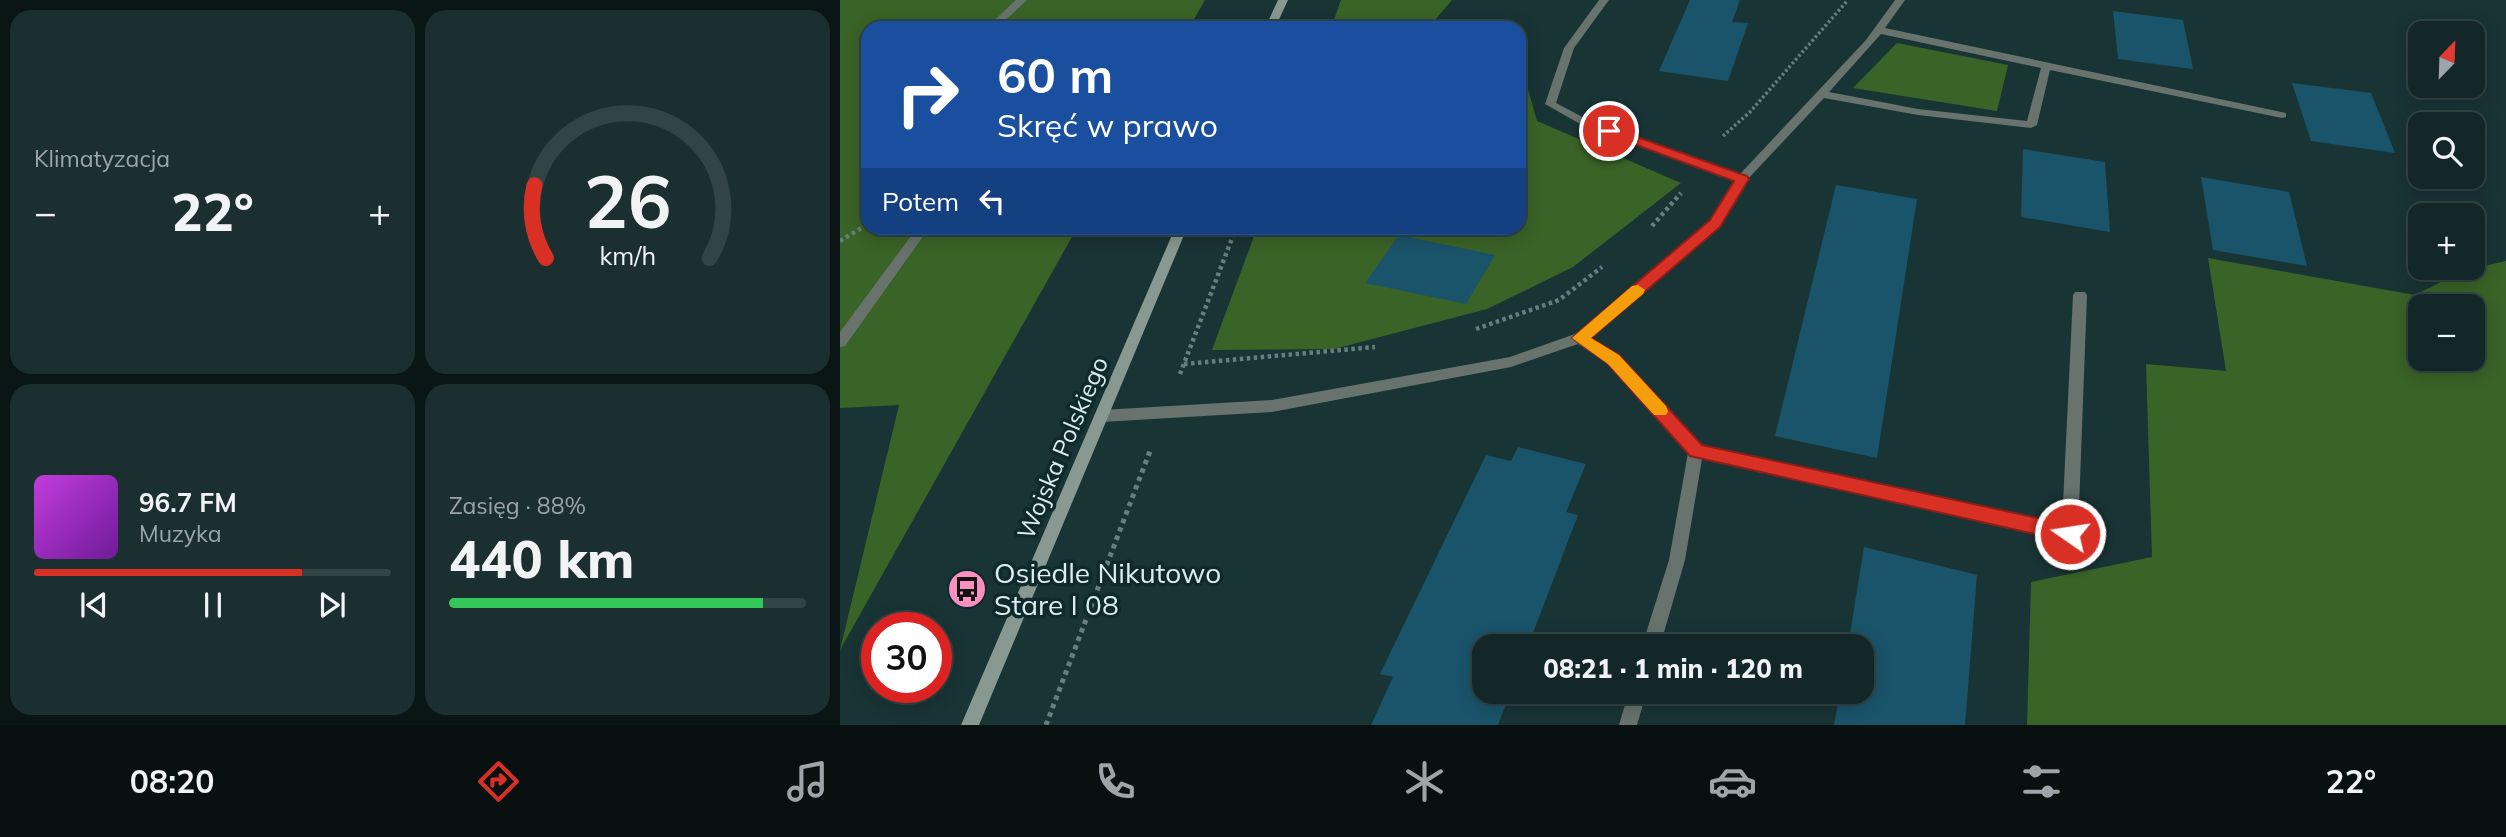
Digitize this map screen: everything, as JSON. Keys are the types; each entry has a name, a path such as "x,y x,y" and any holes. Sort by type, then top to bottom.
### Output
{"street":[{"path":"999,21 1022,0"},
{"path":"1273,21 1283,0"},
{"path":"1604,0 1569,48 1550,104 1586,123 1742,179"},
{"path":"1102,416 1272,405 1511,362 1580,338 1715,224 1742,179 1878,30 1900,0"},
{"path":"1878,30 2046,67 2137,82 2282,115"},
{"path":"1821,94 1918,112 2031,125 2046,67"},
{"path":"840,342 918,235"},
{"name":"Wojska Polskiego","path":"970,725 1178,235"},
{"path":"1580,338 1613,360 1696,451 2070,534 2080,295"},
{"path":"1655,634 1677,560 1696,451"},
{"path":"1628,725 1634,704"}],"path":[{"path":"1714,145 1750,112 1848,0"},
{"path":"1645,233 1677,200 1682,190"},
{"path":"840,241 861,228"},
{"path":"1046,725 1233,235"},
{"path":"1470,331 1559,300 1604,266"},
{"path":"1184,364 1377,347"}],"green space":[{"path":"840,0 1205,0 1193,21 861,21 861,235 1073,235 840,650 899,405 840,408"},
{"path":"1341,0 1452,0 1434,21 1334,21"},
{"path":"1897,43 2008,65 1997,111 1853,88"},
{"path":"1526,86 1537,121 1681,183 1573,267 1487,309 1334,349 1212,350 1254,235 1526,235"},
{"path":"2208,258 2409,294 2408,371 2485,371 2485,294 2417,294 2445,280 2485,280 2485,266 2506,261 2506,725 2027,725 2031,582 2152,557 2146,364 2226,371"}],"building":[{"path":"1690,0 1740,0 1732,22 1748,23 1728,81 1659,71"},
{"path":"2113,11 2183,20 2193,69 2118,59"},
{"path":"2292,83 2371,93 2395,153 2311,141"},
{"path":"2023,149 2105,162 2110,232 2021,217"},
{"path":"2201,177 2289,192 2307,266 2213,250"},
{"path":"1836,185 1917,199 1877,458 1775,436"},
{"path":"1399,235 1495,255 1466,304 1365,283"},
{"path":"1518,447 1586,464 1566,512 1578,515 1533,634 1472,634 1472,704 1506,704 1498,725 1371,725 1393,677 1380,674 1486,455 1511,461"},
{"path":"1864,547 1977,575 1965,725 1834,725 1838,704 1874,704 1874,634 1850,634"}],"slow traffic":[{"path":"1638,290 1580,338 1613,360 1660,411"}],"place":[{"name":"Osiedle Nikutowo Stare I 08","path":"967,589"}],"route":[{"path":"1609,131 1742,179 1715,224 1580,338 1613,360 1696,451 1814,475 2070,534"}]}
